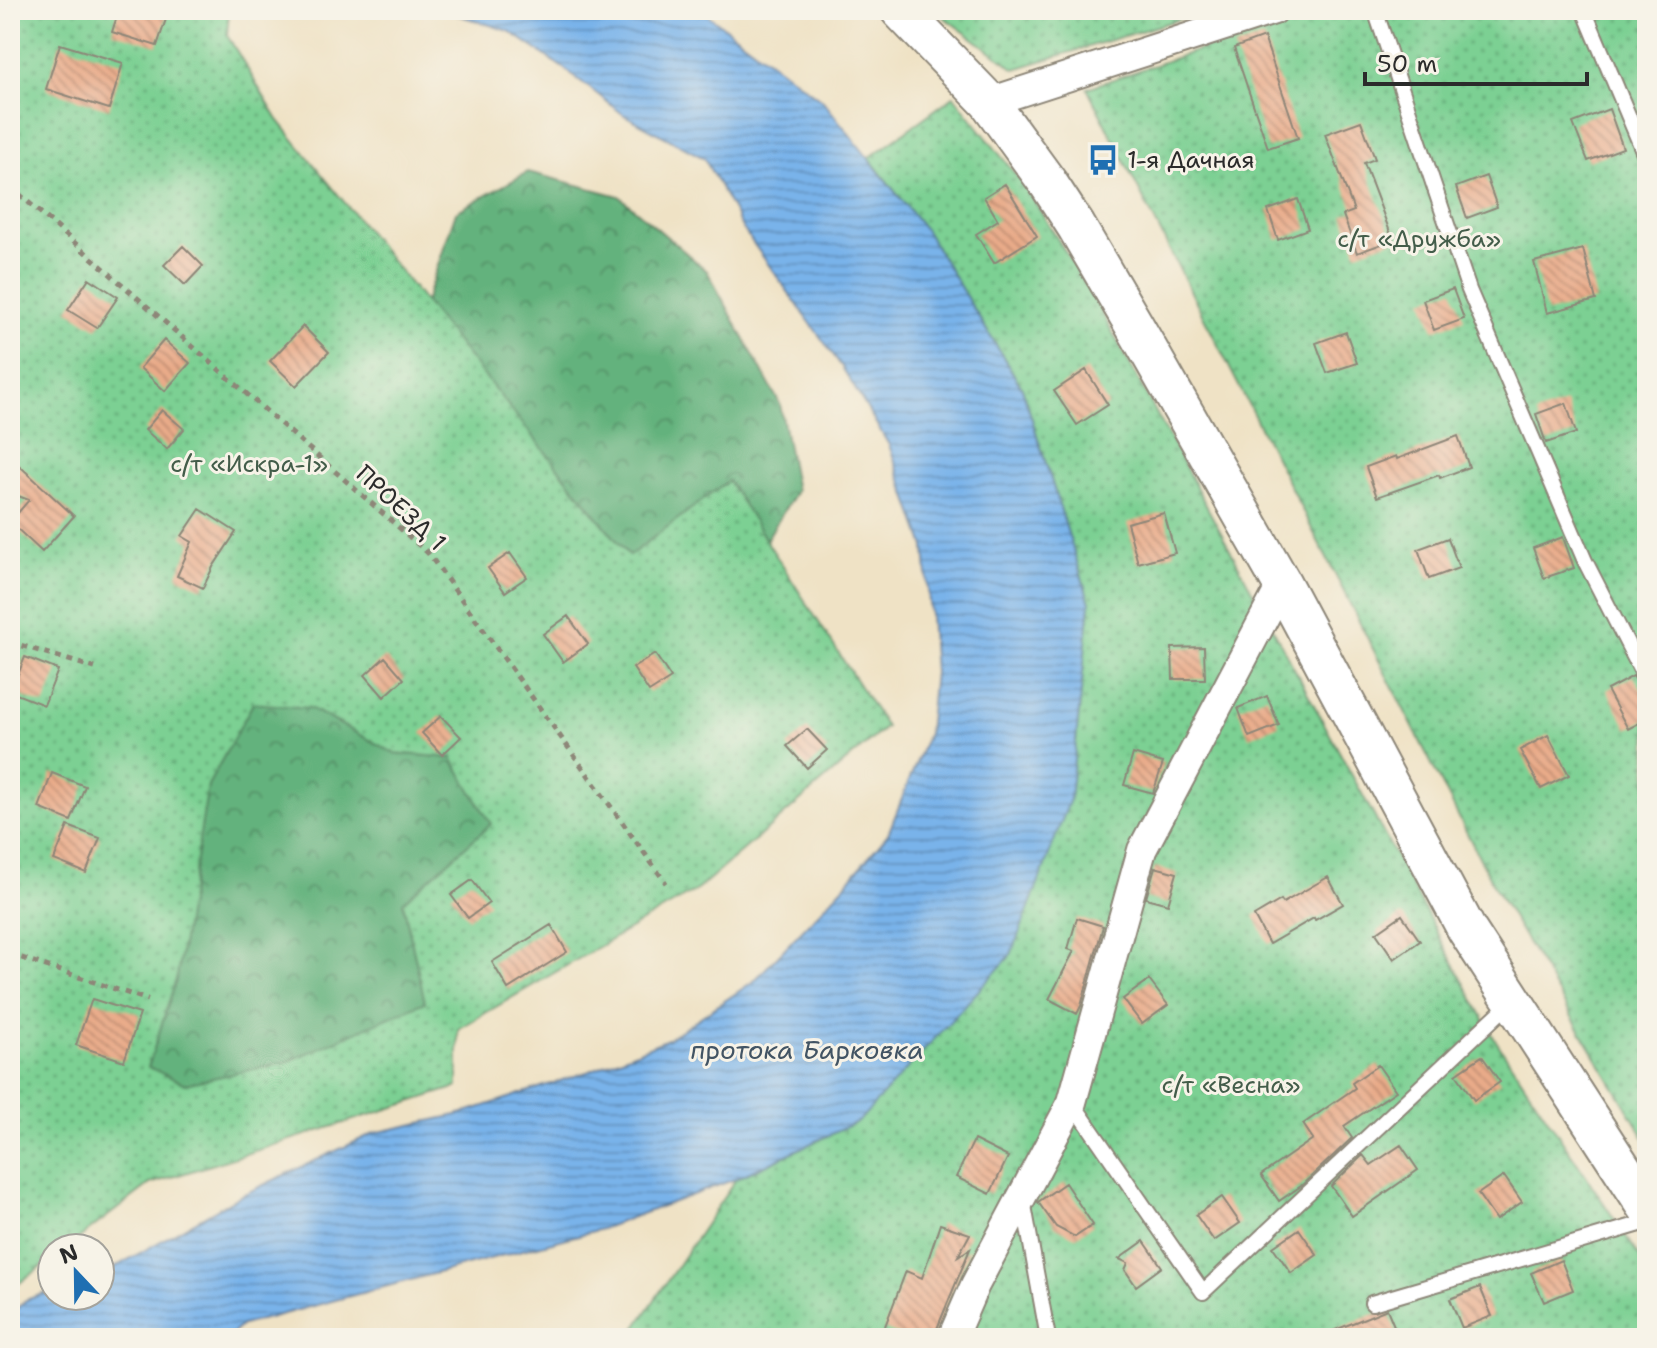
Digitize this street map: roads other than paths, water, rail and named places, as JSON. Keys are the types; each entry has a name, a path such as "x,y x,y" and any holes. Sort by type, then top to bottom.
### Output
{"main road":[{"path":"900,10 989,102 1076,226 1282,584 1467,930 1647,1207"}],"street":[{"path":"989,102 1274,10"},
{"path":"952,1338 975,1285 1072,1102 1142,850 1282,584"}],"lane":[{"path":"1375,10 1469,290 1585,561 1647,682"},
{"path":"1584,10 1647,160"},
{"path":"1072,1102 1203,1292 1513,1000"},
{"path":"1022,1196 1048,1338"},
{"path":"1372,1303 1647,1222"}],"water":[{"name":"протока Барковка","path":"442,10 701,10 823,101 926,231 1022,388 1090,603 1070,799 1011,955 859,1121 735,1179 601,1229 242,1325 227,1338 10,1338 10,1315 26,1300 36,1297 36,1312 116,1312 116,1267 240,1196 374,1133 457,1115 590,1071 668,1039 754,981 844,886 888,834 928,733 934,672 925,547 889,445 842,367 743,229 704,158 624,115 509,31"}],"place":[{"name":"1-я Дачная","path":"1103,160"}],"park label":[{"name":"с/т «Дружба»","path":"1419,239"},
{"name":"с/т «Искра-1»","path":"249,464"},
{"name":"с/т «Весна»","path":"1231,1085"}]}
